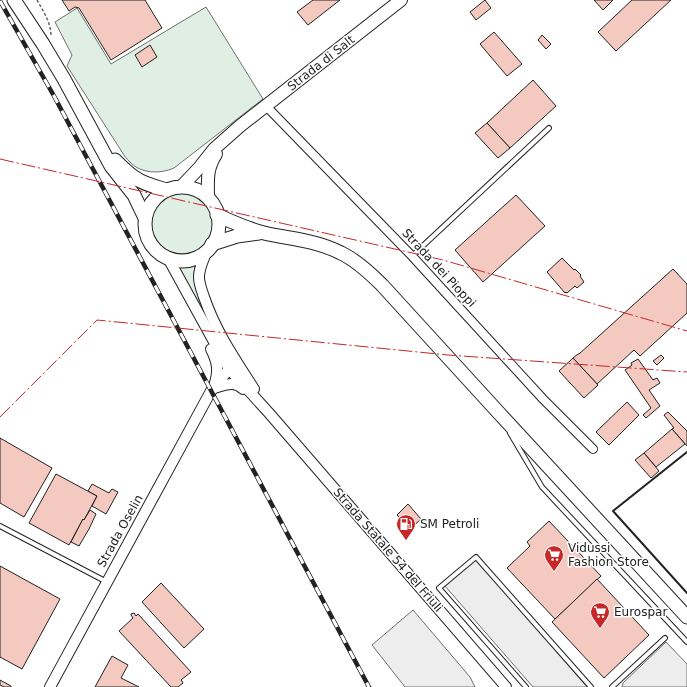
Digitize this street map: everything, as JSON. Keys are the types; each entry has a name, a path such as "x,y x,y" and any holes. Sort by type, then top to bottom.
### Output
{"main road":[{"name":"Strada Statale 54 del Friuli","path":"14,0 64,79 111,166 134,195 145,218"},
{"name":"Strada di Salt","path":"240,126 401,0"},
{"path":"181,187 214,149 240,126"},
{"path":"240,126 216,154 208,171 208,198 215,208 217,215 262,233 299,239 325,246 342,253 368,271 687,618"},
{"name":"Strada Statale 54 del Friuli","path":"100,144 124,169 135,178 147,184 167,190"},
{"name":"Strada Statale 54 del Friuli","path":"168,258 156,250 146,233 145,218 150,205 161,193 181,187 194,189 208,198"},
{"name":"Strada Statale 54 del Friuli","path":"210,247 218,228 217,215"},
{"path":"168,258 174,260 187,260 198,257 210,247 237,236 262,233"}],"street":[{"name":"Strada dei Pioppi","path":"266,106 412,256 543,399 593,449"},
{"name":"Strada Statale 54 del Friuli","path":"210,247 200,267 199,279 212,320 225,345 269,413"},
{"name":"Strada Statale 54 del Friuli","path":"168,258 229,369 269,413 506,687"},
{"name":"Strada Statale 54 del Friuli","path":"180,279 184,303 216,360 218,368 214,388 228,384 239,385 269,413"},
{"path":"214,388 229,369 229,355 225,345"},
{"name":"Strada Oselin","path":"50,687 214,388"}],"lane":[{"path":"412,256 549,128"},
{"path":"498,412 542,487 687,642"},
{"path":"0,526 107,583"},
{"path":"526,687 439,588 476,557 591,687"},
{"path":"612,687 665,638"}],"path":[{"path":"37,0 51,29 51,36 43,44"}],"green space":[{"path":"206,7 263,99 174,168 157,172 145,171 134,166 124,155 67,66 72,55 55,22 77,8 111,64"},
{"path":"176,192 188,192 204,201 211,211 213,223 211,235 204,245 188,254 176,254 165,249 156,240 151,229 151,217 156,206 165,197"},
{"path":"195,265 194,276 198,294 214,333 178,267"}],"shaded area":[{"path":"476,559 587,687 533,687 445,586"},
{"path":"413,610 470,677 475,687 405,687 372,645"},
{"path":"666,642 687,664 687,687 622,687 623,683"}],"building":[{"path":"62,0 145,0 162,28 111,60 79,8 75,7 69,11"},
{"path":"313,0 340,0 308,25 297,12"},
{"path":"485,0 491,8 476,20 470,12"},
{"path":"594,0 613,0 603,10"},
{"path":"632,0 671,0 616,51 598,32"},
{"path":"494,32 522,64 507,76 480,44"},
{"path":"542,35 551,44 546,49 538,40"},
{"path":"150,45 157,57 142,67 135,55"},
{"path":"533,80 556,106 510,148 487,123"},
{"path":"487,123 510,148 498,158 475,133"},
{"path":"516,195 545,226 483,282 455,250"},
{"path":"562,258 581,275 580,276 584,282 577,288 575,286 567,293 565,293 547,272"},
{"path":"673,269 687,284 687,313 640,356 634,350 597,384 573,358"},
{"path":"661,355 664,358 657,365 653,361"},
{"path":"573,358 598,385 584,398 559,371"},
{"path":"638,359 653,380 657,378 660,383 649,390 660,406 646,418 643,415 651,408 625,370 632,365 631,363"},
{"path":"627,402 639,415 609,445 596,432"},
{"path":"668,412 687,431 687,446 672,429 674,428 664,415"},
{"path":"672,429 685,444 656,467 644,453"},
{"path":"0,438 52,468 24,517 0,503"},
{"path":"644,453 659,471 651,478 635,460"},
{"path":"56,474 97,496 69,545 29,523"},
{"path":"92,484 109,493 112,489 118,492 106,514 92,506 97,496 88,491"},
{"path":"408,504 421,519 410,529 397,515"},
{"path":"90,510 96,514 79,546 71,542 83,519 84,520"},
{"name":"Vidussi Fashion Store","path":"549,521 601,576 555,619 507,568 530,546 527,542"},
{"path":"0,566 60,599 22,669 0,657"},
{"name":"Eurospar","path":"597,579 649,635 604,678 552,622"},
{"path":"161,583 204,629 184,648 142,602"},
{"path":"134,613 136,616 138,614 191,672 181,680 183,683 178,687 171,687 119,631 133,618 131,614"},
{"path":"112,656 128,665 121,678 139,687 95,687"},
{"path":"0,680 11,687 4,687 0,685"}],"railway":[{"path":"0,1 54,96 369,687"}],"wall":[{"path":"687,452 613,511 687,593"}],"power":[{"path":"0,159 443,260 687,331"},
{"path":"0,417 97,320 448,355 687,372"}],"place":[{"name":"SM Petroli","path":"406,541"},
{"name":"Vidussi Fashion Store","path":"554,572"},
{"name":"Eurospar","path":"600,629"}]}
